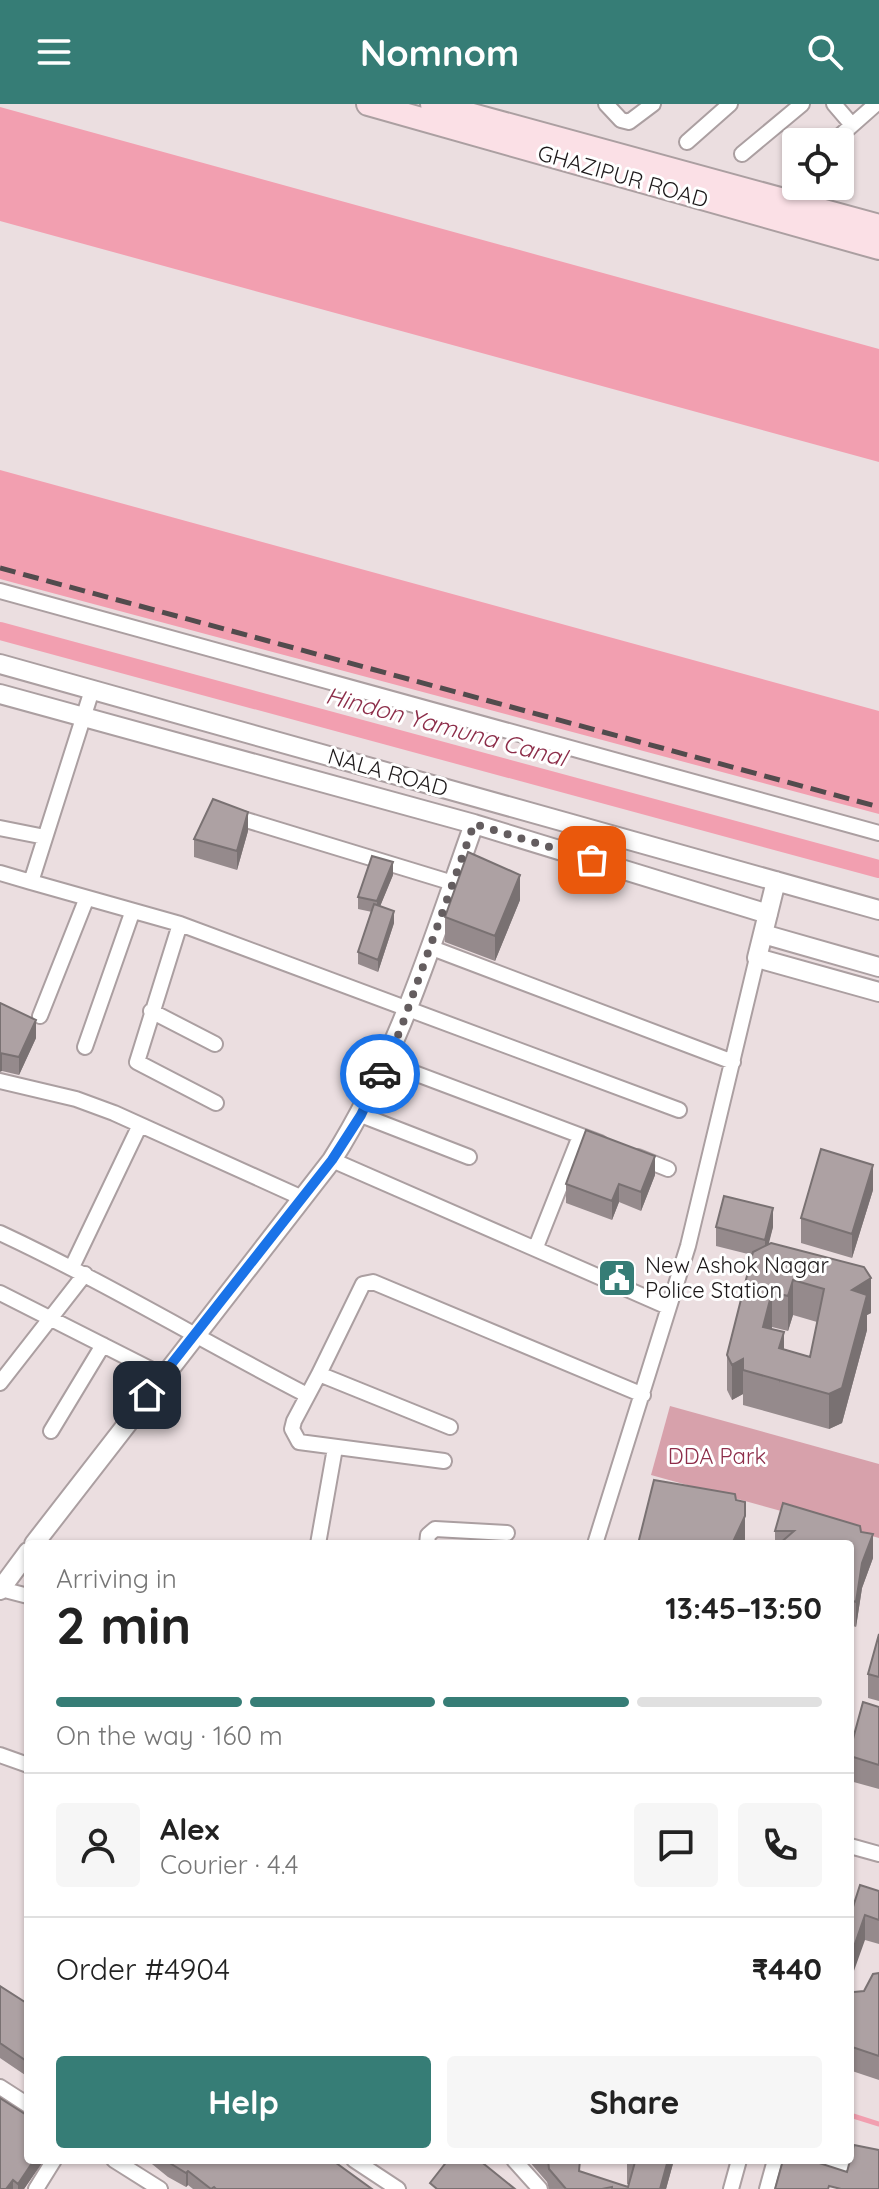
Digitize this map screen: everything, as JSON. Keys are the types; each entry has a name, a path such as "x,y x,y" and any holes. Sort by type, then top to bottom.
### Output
{"main road":[{"name":"GHAZIPUR ROAD","path":"368,104 782,198"},
{"name":"GHAZIPUR ROAD","path":"432,104 782,198"},
{"name":"GHAZIPUR ROAD","path":"789,200 879,226"},
{"name":"GHAZIPUR ROAD","path":"789,200 879,248"}],"street":[{"path":"606,104 621,120 629,122 653,104"},
{"path":"687,142 730,104"},
{"path":"742,154 802,104"},
{"path":"834,104 852,125"},
{"path":"849,128 875,109"},
{"path":"0,591 879,833"},
{"name":"NALA ROAD","path":"0,664 879,910"},
{"path":"31,882 92,690"},
{"name":"NALA ROAD","path":"0,694 474,824 768,914"},
{"path":"161,738 170,712"},
{"path":"221,812 453,883"},
{"path":"37,1540 192,1336 332,1160 361,1115 432,948 474,824"},
{"path":"0,828 45,837"},
{"path":"0,873 86,900 180,924 679,1110"},
{"path":"596,1540 688,1246 776,881"},
{"path":"40,1016 86,900"},
{"path":"85,1047 132,913"},
{"path":"180,924 137,1058 138,1066 216,1103"},
{"path":"763,934 879,967"},
{"path":"432,948 733,1062"},
{"path":"757,958 879,992"},
{"path":"151,1011 215,1044"},
{"path":"385,1062 668,1169"},
{"path":"0,1081 76,1099 300,1197"},
{"path":"361,1115 469,1157"},
{"path":"0,1383 52,1319 79,1271 139,1127"},
{"path":"536,1247 580,1136"},
{"path":"332,1160 668,1307"},
{"path":"0,1233 79,1271 192,1336 307,1395"},
{"path":"444,1461 335,1448 299,1442 295,1437 294,1421 360,1287 373,1282 643,1395"},
{"path":"0,1293 162,1375"},
{"path":"51,1431 103,1345"},
{"path":"319,1374 450,1427"},
{"path":"319,1540 335,1448"},
{"path":"427,1540 435,1529 507,1533"},
{"path":"24,1557 0,1590 24,1595"},
{"path":"0,1755 24,1764"},
{"path":"854,1847 879,1854"},
{"path":"0,2087 24,2102"},
{"path":"36,2189 52,2164"},
{"path":"121,2164 160,2189"},
{"path":"360,2164 398,2189"},
{"path":"518,2164 540,2189"},
{"path":"731,2189 738,2164"},
{"path":"767,2189 774,2164"},
{"path":"832,2164 879,2176"}],"green space":[{"name":"DDA Park","path":"670,1406 879,1464 879,1538 651,1475"}],"shaded area":[{"path":"0,107 879,349 879,462 0,221"},
{"path":"0,470 879,711 879,814 0,579"}],"building":[{"path":"213,799 248,812 237,851 194,839"},
{"path":"468,852 520,875 495,936 445,917"},
{"path":"372,856 393,862 377,901 358,897"},
{"path":"374,904 394,911 378,960 358,952"},
{"path":"0,1003 36,1020 19,1057 0,1053"},
{"path":"586,1130 655,1156 641,1192 619,1184 612,1201 566,1184"},
{"path":"821,1149 873,1165 852,1234 801,1218"},
{"path":"724,1196 773,1208 765,1240 716,1227"},
{"path":"771,1243 864,1267 871,1278 852,1290 867,1295 842,1388 829,1394 743,1370 743,1359 732,1365 727,1355 753,1252","holes":["793,1280 824,1289 810,1357 779,1348 784,1332 763,1327 772,1292 788,1296"]},
{"path":"654,1480 735,1494 736,1500 745,1502 745,1516 734,1540 639,1540"},
{"path":"783,1503 860,1526 861,1532 873,1534 862,1563 856,1602 854,1540 784,1540 794,1531 775,1531"},
{"path":"879,1634 879,1677 868,1674"},
{"path":"863,1702 879,1707 879,1765 854,1757 854,1735"},
{"path":"860,1885 879,1891 879,1920 865,1915 854,1947 854,1904"},
{"path":"879,1973 879,2056 854,2048 854,1992 864,1991 873,1974"},
{"path":"0,1986 24,2001 24,2059 0,2043"},
{"path":"0,2098 24,2113 24,2164 31,2164 18,2184 13,2180 6,2189 0,2189"},
{"path":"854,2145 879,2150 879,2189 829,2186 828,2189 775,2189 782,2164 822,2164 847,2172 849,2164 854,2164"},
{"path":"171,2164 338,2164 372,2189 211,2189 188,2171 186,2173"},
{"path":"445,2164 484,2164 515,2189 437,2189 430,2183"},
{"path":"548,2164 580,2164 579,2171 628,2187 634,2164 667,2164 660,2189 566,2189 549,2169"}],"waterway":[{"name":"Hindon Yamuna Canal","path":"0,631 879,869"},
{"path":"854,2116 879,2124"}],"railway":[{"path":"0,568 879,807"}],"way so far":[{"path":"380,1074 432,948 474,824 592,860"}],"place":[{"name":"New Ashok Nagar Police Station","path":"617,1278"}],"route":[{"path":"147,1395 332,1160 361,1115 380,1074"}]}
